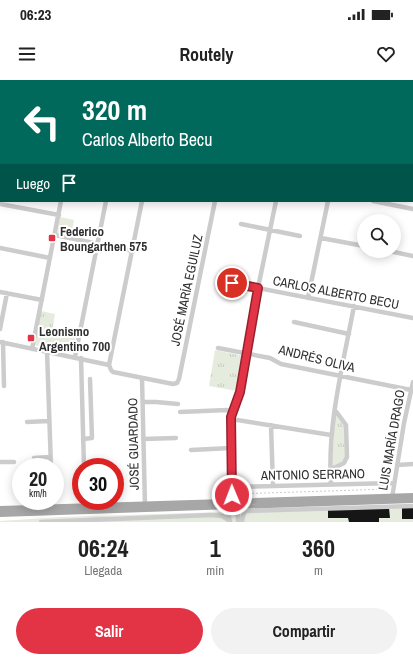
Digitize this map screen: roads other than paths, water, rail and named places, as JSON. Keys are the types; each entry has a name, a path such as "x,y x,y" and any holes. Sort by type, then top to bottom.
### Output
{"main road":[{"path":"392,499 413,496"},
{"path":"124,507 232,506 392,499 413,500"},
{"path":"0,509 12,509"},
{"path":"0,514 30,510"}],"street":[{"path":"32,349 61,202"},
{"path":"75,357 106,202"},
{"path":"142,202 109,365 110,370 113,372 142,378"},
{"name":"JOSÉ MARÍA EGUILUZ","path":"142,378 173,384 177,383 179,379 215,202"},
{"path":"238,522 238,516 232,506 231,419 232,412 238,398 276,202"},
{"path":"308,298 328,202"},
{"path":"391,203 413,209"},
{"path":"0,204 59,215"},
{"path":"241,224 300,236"},
{"path":"55,235 132,251"},
{"path":"321,238 357,245"},
{"path":"0,248 50,258"},
{"path":"401,254 413,256"},
{"name":"CARLOS ALBERTO BECU","path":"232,283 413,318"},
{"path":"0,292 42,300"},
{"path":"0,329 7,293"},
{"path":"331,484 331,435 354,306"},
{"path":"294,322 348,334"},
{"path":"4,386 2,342 109,365"},
{"name":"ANDRÉS OLIVA","path":"218,348 270,358 282,364 411,390"},
{"path":"34,458 50,457 47,351"},
{"path":"81,358 84,458"},
{"name":"JOSÉ GUARDADO","path":"142,378 145,507"},
{"path":"83,439 92,438 90,379"},
{"name":"LUIS MARÍA DRAGO","path":"392,499 413,382"},
{"path":"143,402 178,404"},
{"path":"180,412 227,410 232,412"},
{"path":"330,470 344,463 347,457 346,425 335,410"},
{"path":"231,419 331,435"},
{"path":"27,422 49,421"},
{"path":"271,425 273,486"},
{"path":"144,439 176,438"},
{"path":"191,450 231,448"},
{"path":"0,462 12,462"},
{"path":"397,465 413,464"},
{"name":"ANTONIO SERRANO","path":"232,487 394,483"},
{"path":"230,521 228,512 232,506"},
{"path":"242,522 242,516 245,511 413,506"},
{"path":"41,522 218,515 230,521"},
{"path":"230,521 238,516"}],"place":[{"name":"Federico Boungarthen 575","path":"52,238"},
{"name":"Leonismo Argentino 700","path":"31,338"}]}
